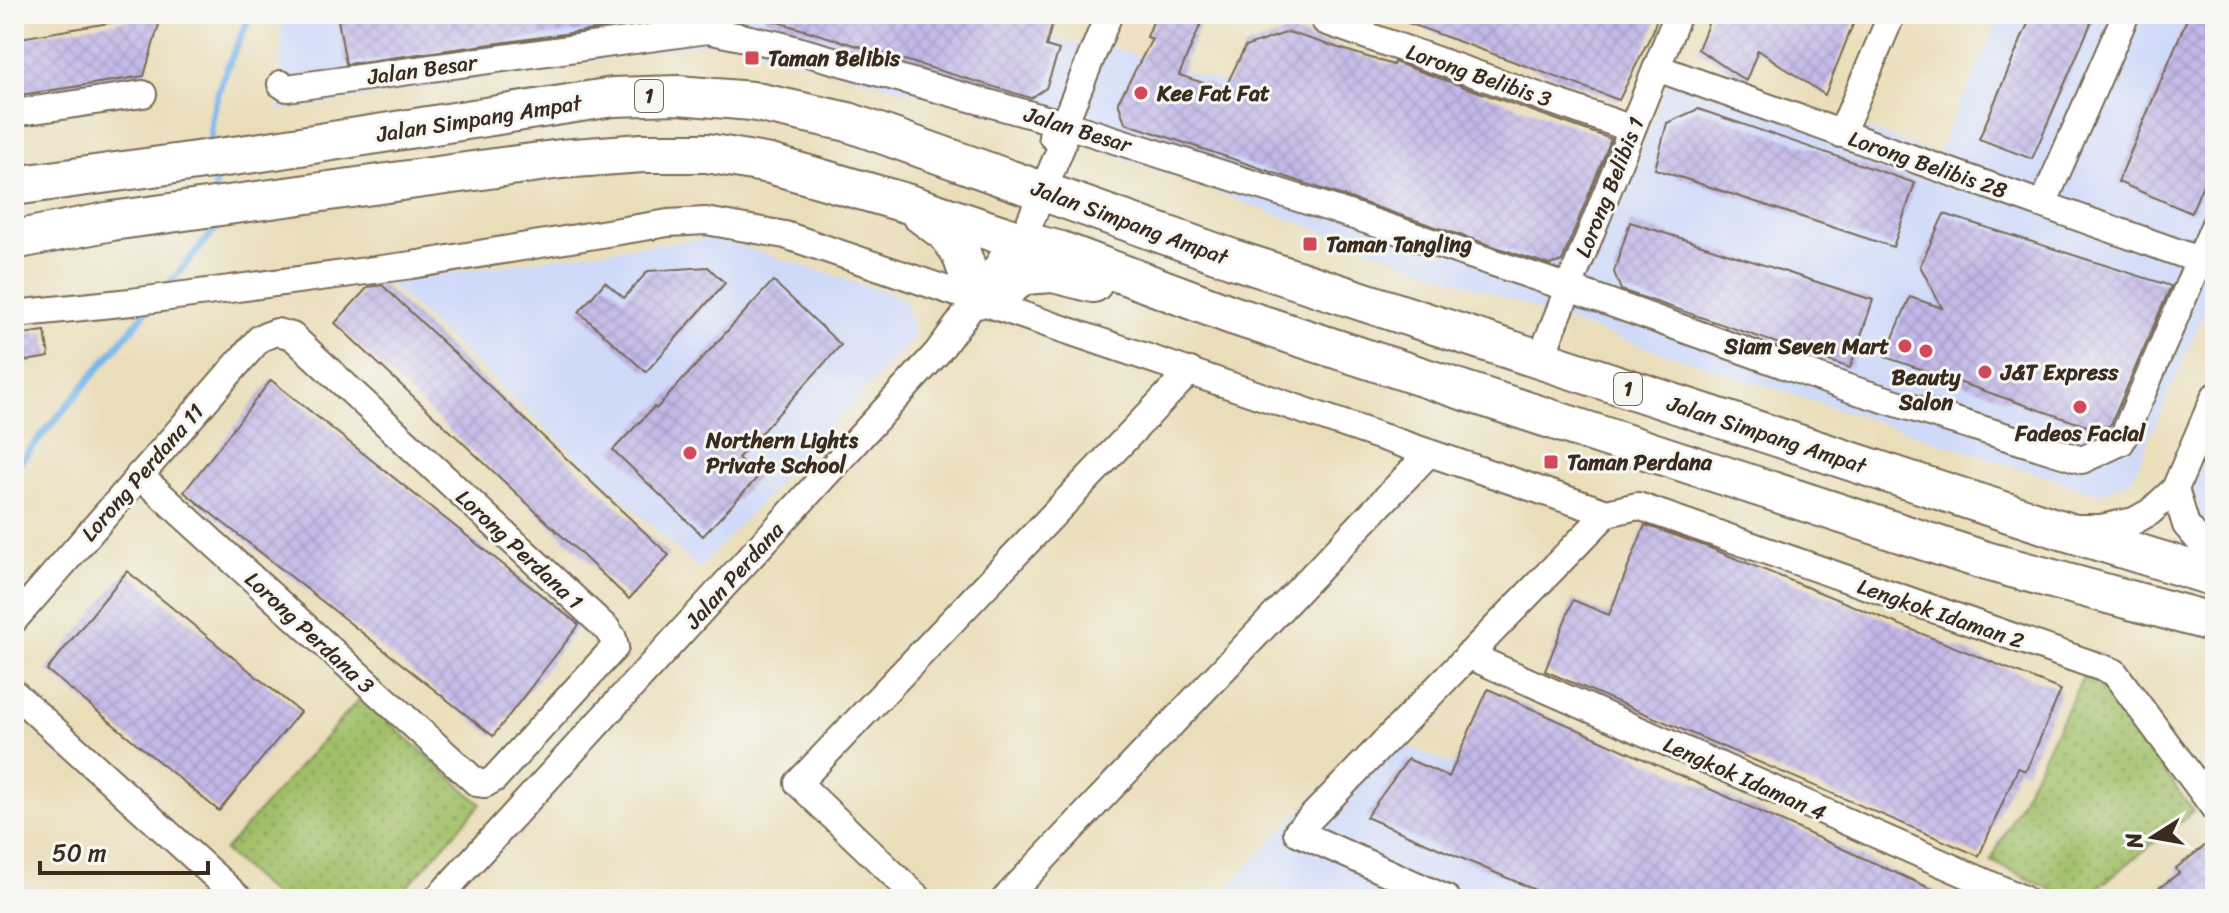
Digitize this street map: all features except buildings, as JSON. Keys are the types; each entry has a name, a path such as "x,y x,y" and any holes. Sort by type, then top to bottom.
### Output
{"highway":[{"name":"Jalan Simpang Ampat","path":"14,186 102,176 613,97 678,95 752,101 848,122 1233,259 2052,527 2215,577"},
{"path":"14,240 112,221 561,159 642,153 707,153 770,164 1061,251 1232,315 1986,561 2215,623"},
{"path":"909,204 948,234 961,253 977,299 1005,289 1024,275 1053,273 1232,315"}],"street":[{"name":"Jalan Perdana","path":"437,899 937,353 977,299 1014,239 1014,221 1035,189 1049,138 1064,124 1109,14"},
{"name":"Lorong Belibis 1","path":"1540,360 1678,14"},
{"path":"1841,134 1892,14"},
{"path":"2043,204 2126,14"},
{"name":"Lorong Belibis 3","path":"1324,18 1632,129"},
{"name":"Jalan Besar","path":"281,84 287,88 707,30 812,53 1064,124 1569,288 1851,389 2082,460 2121,442 2199,260"},
{"name":"Lorong Belibis 28","path":"1657,68 2199,260"},
{"path":"14,113 143,94"},
{"path":"14,314 412,265 668,223 706,221 785,235 1607,513 1297,832 1447,899"},
{"path":"2199,260 2215,224"},
{"name":"Lorong Perdana 11","path":"14,620 260,338 277,332"},
{"name":"Lorong Perdana 1","path":"277,332 292,336 613,638 615,647 494,779 485,784"},
{"path":"919,899 798,783 1190,371"},
{"path":"2052,527 2101,528 2134,521 2150,512 2175,489 2215,396"},
{"path":"1005,899 1429,453"},
{"name":"Lorong Perdana 3","path":"139,475 468,776 477,783 485,784"},
{"path":"2175,489 2186,525 2215,559"},
{"name":"Lengkok Idaman 2","path":"1607,513 1638,506 2114,672 2215,809"},
{"name":"Lengkok Idaman 4","path":"1468,655 2023,899"},
{"path":"14,693 240,899"}],"shaded area":[{"path":"283,14 965,14 1074,44 1110,47 1619,209 1677,58 1937,155 2002,14 2215,14 2215,287 2132,479 2099,494 1575,324 1038,127 721,40 278,111"},
{"name":"Northern Lights Private School","path":"715,238 904,298 914,337 699,569 387,282"},
{"path":"2215,435 2215,525 2203,521 2190,493"},
{"path":"1374,732 1772,899 1217,899"}],"green space":[{"path":"2088,667 2193,811 2084,899 2071,899 1991,861"},
{"path":"361,697 481,804 396,899 278,899 224,851"}],"waterway":[{"path":"211,148 217,96 251,14"},
{"path":"213,168 216,196"},
{"path":"165,289 218,226 217,216"},
{"path":"14,469 150,307"}],"place":[{"name":"Taman Belibis","path":"752,58"},
{"name":"Kee Fat Fat","path":"1141,93"},
{"name":"Taman Tangling","path":"1310,244"},
{"name":"Siam Seven Mart","path":"1905,346"},
{"name":"Beauty Salon","path":"1926,351"},
{"name":"J&T Express","path":"1985,372"},
{"name":"Fadeos Facial","path":"2080,407"},
{"name":"Northern Lights Private School","path":"690,453"},
{"name":"Taman Perdana","path":"1551,462"}]}
